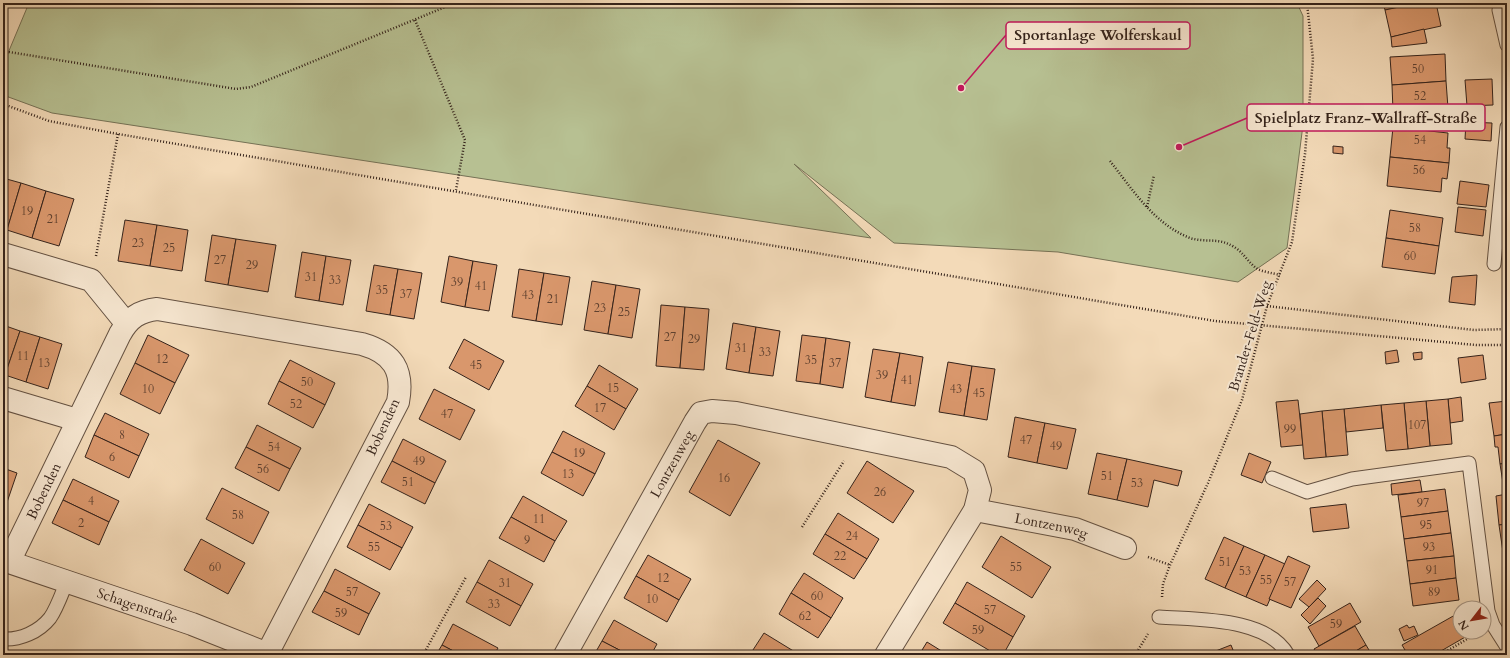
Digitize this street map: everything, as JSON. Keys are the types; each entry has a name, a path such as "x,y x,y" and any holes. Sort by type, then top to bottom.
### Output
{"street":[{"path":"3,254 91,280 126,323"},
{"name":"Bobenden","path":"6,561 126,323 140,312 157,308 362,344 376,348 388,357 398,373 400,382 398,402 269,654"},
{"path":"3,398 77,420"},
{"name":"Lontzenweg","path":"565,655 701,413 712,411 736,413 951,457 974,471 980,490 975,510 886,655"},
{"name":"Lontzenweg","path":"975,510 1075,528 1125,548"},
{"name":"Schagenstraße","path":"6,561 192,624 269,654"}],"lane":[{"path":"1499,10 1507,45"},
{"path":"1494,264 1507,126"},
{"path":"1272,478 1307,492 1352,480 1469,464 1488,612 1493,625 1507,648"},
{"path":"3,639 13,640 33,632 50,618 67,581"},
{"path":"1159,617 1244,625 1264,632 1285,649 1288,655"}],"path":[{"path":"3,51 236,89 251,87 455,3"},
{"name":"Brander-Feld-Weg","path":"1135,655 1159,617 1163,584 1208,483 1242,400 1267,306 1292,242 1305,154 1313,59 1307,3"},
{"path":"415,20 465,140 456,190"},
{"path":"3,104 49,121 118,134 456,190 1200,318 1476,345 1507,345"},
{"path":"91,280 118,134"},
{"path":"1110,161 1146,208 1159,221 1177,233 1196,240 1218,240 1235,247 1257,269 1280,275"},
{"path":"1146,208 1154,175"},
{"path":"1267,306 1474,330 1507,329"},
{"path":"802,527 859,437"},
{"path":"423,655 466,577"},
{"path":"1440,655 1466,640"},
{"path":"1389,655 1394,652 1396,655"}],"green space":[{"path":"29,3 1297,3 1303,16 1303,125 1287,248 1238,282 1058,252 894,243 794,164 871,238 52,113 3,95 3,65"}],"building":[{"path":"1383,3 1418,3 1385,10"},
{"path":"1418,3 1436,3 1441,26 1391,37 1385,10"},
{"path":"1424,29 1427,43 1392,47 1391,37"},
{"path":"1445,54 1446,81 1392,85 1390,57"},
{"path":"1492,79 1493,105 1467,106 1465,80"},
{"path":"1446,81 1448,108 1393,111 1392,85"},
{"path":"1466,122 1492,123 1491,141 1465,139"},
{"path":"1393,127 1448,133 1447,148 1450,148 1449,163 1390,157"},
{"path":"1333,146 1343,147 1343,154 1333,153"},
{"path":"1390,157 1449,163 1447,179 1442,178 1441,192 1387,186"},
{"path":"3,178 21,183 7,230 3,229"},
{"path":"1460,181 1489,185 1486,207 1457,204"},
{"path":"21,183 46,191 32,238 7,230"},
{"path":"46,191 74,199 59,246 32,238"},
{"path":"1458,207 1486,210 1483,236 1455,232"},
{"path":"1390,210 1443,218 1439,246 1386,238"},
{"path":"125,220 157,225 150,266 118,261"},
{"path":"157,225 188,230 182,271 150,266"},
{"path":"212,235 236,239 228,285 205,281"},
{"path":"1386,238 1439,246 1435,274 1382,267"},
{"path":"236,239 276,245 268,292 228,285"},
{"path":"302,252 326,256 319,301 295,297"},
{"path":"326,256 351,260 343,305 319,301"},
{"path":"449,256 473,261 465,307 441,302"},
{"path":"473,261 497,265 489,311 465,307"},
{"path":"374,265 398,269 390,315 366,311"},
{"path":"398,269 422,273 414,319 390,315"},
{"path":"519,269 544,273 536,321 512,317"},
{"path":"544,273 570,277 562,325 536,321"},
{"path":"1477,275 1475,305 1449,302 1452,277"},
{"path":"592,281 616,285 608,334 584,330"},
{"path":"616,285 640,289 632,338 608,334"},
{"path":"661,305 685,307 680,368 656,366"},
{"path":"685,307 709,309 704,370 680,368"},
{"path":"733,323 756,327 749,373 726,369"},
{"path":"3,325 20,331 5,375 3,375"},
{"path":"756,327 780,331 773,376 749,373"},
{"path":"20,331 40,337 26,382 5,375"},
{"path":"148,335 189,355 175,383 135,363"},
{"path":"802,335 826,338 820,384 796,381"},
{"path":"40,337 62,344 48,389 26,382"},
{"path":"826,338 850,342 843,388 820,384"},
{"path":"464,339 504,361 489,390 449,368"},
{"path":"873,349 900,353 891,402 865,397"},
{"path":"1397,350 1399,362 1386,364 1385,352"},
{"path":"1422,352 1422,359 1414,360 1413,353"},
{"path":"900,353 923,357 915,406 891,402"},
{"path":"1483,355 1486,379 1461,383 1458,358"},
{"path":"290,360 335,383 325,405 279,381"},
{"path":"948,362 972,366 964,416 939,412"},
{"path":"135,363 175,383 160,414 120,394"},
{"path":"599,365 638,389 626,409 587,386"},
{"path":"972,366 995,369 987,420 964,416"},
{"path":"279,381 325,405 313,428 268,404"},
{"path":"587,386 626,409 614,430 575,406"},
{"path":"434,389 475,410 460,440 419,419"},
{"path":"1461,397 1463,421 1450,423 1448,399"},
{"path":"1448,399 1452,444 1430,446 1426,401"},
{"path":"1298,400 1303,445 1281,447 1276,402"},
{"path":"1426,401 1430,446 1408,449 1404,403"},
{"path":"1507,401 1507,434 1494,436 1489,403"},
{"path":"1404,403 1408,449 1386,451 1381,405"},
{"path":"1381,405 1383,428 1346,432 1344,409"},
{"path":"1344,409 1348,455 1326,457 1322,411"},
{"path":"1322,411 1326,457 1304,459 1300,414"},
{"path":"105,413 149,434 139,456 94,435"},
{"path":"1015,417 1045,423 1037,463 1008,457"},
{"path":"1045,423 1076,429 1067,469 1037,463"},
{"path":"257,425 301,448 290,469 246,447"},
{"path":"563,431 605,453 595,474 552,452"},
{"path":"1507,434 1507,463 1500,464 1498,447 1495,447 1494,436"},
{"path":"94,435 139,456 129,478 85,457"},
{"path":"403,439 446,461 435,483 392,461"},
{"path":"718,440 760,463 730,516 689,492"},
{"path":"246,447 290,469 279,491 235,468"},
{"path":"552,452 595,474 583,496 541,473"},
{"path":"1097,453 1127,459 1117,500 1088,494"},
{"path":"1249,453 1271,462 1262,483 1241,475"},
{"path":"1127,459 1182,471 1178,486 1154,480 1148,507 1117,500"},
{"path":"392,461 435,483 425,504 381,482"},
{"path":"867,461 914,491 893,523 847,493"},
{"path":"1507,463 1507,482 1503,483 1500,464"},
{"path":"3,468 17,473 3,514"},
{"path":"73,479 119,501 109,522 63,500"},
{"path":"1420,480 1422,492 1392,495 1391,484"},
{"path":"222,488 269,512 253,544 206,519"},
{"path":"1445,489 1448,511 1401,517 1398,495"},
{"path":"1507,494 1507,524 1499,525 1496,496"},
{"path":"523,496 567,521 555,541 511,517"},
{"path":"63,500 109,522 99,545 52,523"},
{"path":"369,504 413,527 402,548 358,525"},
{"path":"1346,504 1349,528 1313,532 1310,508"},
{"path":"1448,511 1451,533 1404,539 1401,517"},
{"path":"838,513 879,539 867,559 825,534"},
{"path":"511,517 555,541 544,562 499,538"},
{"path":"1507,524 1507,551 1503,552 1499,525"},
{"path":"358,525 402,548 390,570 347,547"},
{"path":"1451,533 1454,556 1407,561 1404,539"},
{"path":"825,534 867,559 854,579 813,554"},
{"path":"1001,536 1051,567 1032,598 982,567"},
{"path":"1224,537 1244,546 1225,588 1205,579"},
{"path":"201,539 245,563 228,594 184,570"},
{"path":"1244,546 1265,555 1246,597 1225,588"},
{"path":"648,555 691,579 679,600 636,576"},
{"path":"1265,555 1285,564 1267,606 1246,597"},
{"path":"1288,556 1310,566 1291,608 1269,599"},
{"path":"1454,556 1456,578 1410,584 1407,561"},
{"path":"489,560 533,584 521,606 477,582"},
{"path":"335,569 380,593 369,614 324,591"},
{"path":"804,573 843,598 831,618 791,593"},
{"path":"636,576 679,600 667,622 624,598"},
{"path":"1456,578 1459,600 1413,606 1410,584"},
{"path":"1317,580 1326,589 1309,607 1299,599"},
{"path":"477,582 521,606 510,626 466,602"},
{"path":"967,582 1025,616 1013,637 955,603"},
{"path":"324,591 369,614 359,635 312,612"},
{"path":"791,593 831,618 818,638 779,614"},
{"path":"1318,598 1326,606 1310,624 1301,615"},
{"path":"955,603 1013,637 1003,655 997,655 943,623"},
{"path":"1350,603 1361,622 1319,646 1308,627"},
{"path":"1452,617 1452,640 1460,640 1434,655 1408,655 1402,645"},
{"path":"614,620 657,644 651,655 629,655 602,641"},
{"path":"453,624 498,648 494,655 461,655 442,645"},
{"path":"1407,625 1409,628 1414,626 1418,635 1404,641 1399,629"},
{"path":"1355,626 1366,645 1349,655 1317,655 1314,649"},
{"path":"764,633 800,655 755,655 751,653"},
{"path":"602,641 629,655 594,655"},
{"path":"927,642 948,655 919,655"},
{"path":"442,645 461,655 436,655"},
{"path":"1231,645 1235,655 1208,654"},
{"path":"1366,645 1372,655 1349,655"}],"place":[{"name":"Sportanlage Wolferskaul","path":"961,88"},
{"name":"Spielplatz Franz-Wallraff-Straße","path":"1179,147"}]}
